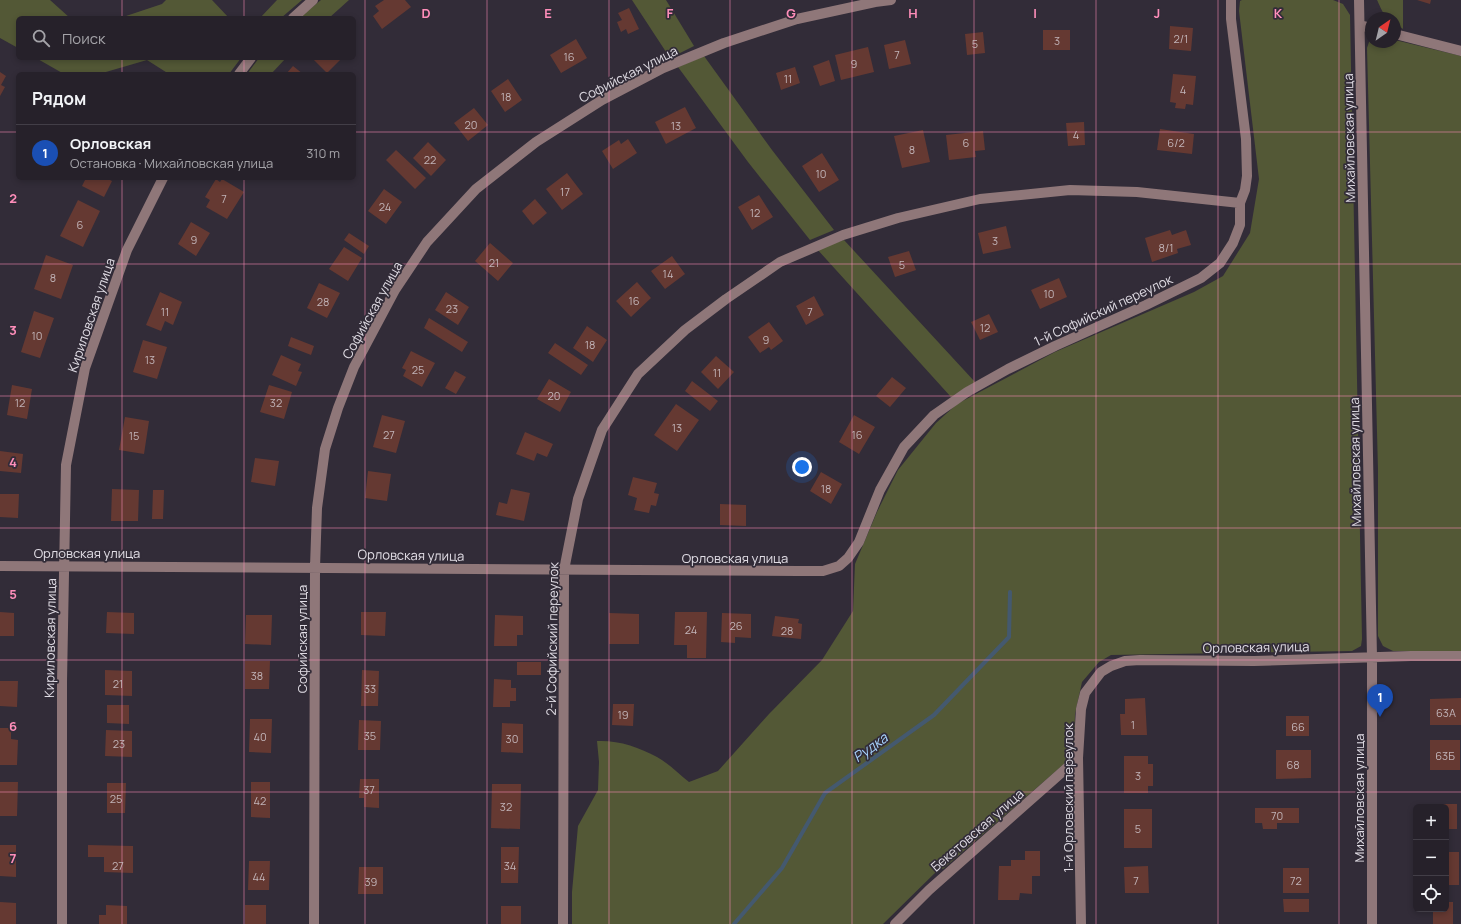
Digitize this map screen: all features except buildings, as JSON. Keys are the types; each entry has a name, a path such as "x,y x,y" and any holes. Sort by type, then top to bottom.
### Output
{"street":[{"path":"295,16 313,0"},
{"name":"Софийская улица","path":"314,924 315,567 317,508 325,449 338,408 354,367 395,290 428,242 476,189 536,142 602,100 663,68 724,43 797,19 875,2 891,0"},
{"name":"1-й Софийский переулок","path":"822,571 839,566 848,558 859,542 880,490 904,447 934,415 967,392 1008,369 1055,346 1146,306 1201,278 1220,263 1232,243 1240,225 1240,203 1245,190 1247,176 1246,139 1231,19 1231,0"},
{"name":"Михайловская улица","path":"1359,0 1372,658 1372,924"},
{"path":"1360,25 1365,26"},
{"path":"1401,35 1461,50"},
{"path":"240,72 250,60"},
{"name":"Кириловская улица","path":"62,924 62,682 66,465 85,368 127,250 162,180"},
{"name":"2-й Софийский переулок","path":"563,924 564,570 578,499 602,430 638,374 685,330 726,298 780,262 850,232 898,218 980,199 1070,190 1137,192 1240,203"},
{"name":"Орловская улица","path":"0,566 822,571"},
{"name":"Орловская улица","path":"1140,660 1254,661 1461,656"},
{"name":"1-й Орловский переулок","path":"1081,924 1078,758 1081,709 1085,693 1100,672 1125,661 1140,660"},
{"name":"Бекетовская улица","path":"895,924 929,890 1078,758"}],"green space":[{"path":"0,0 50,0 68,16 16,16 16,47 0,38"},
{"path":"166,0 212,0 227,16 126,16 162,4"},
{"path":"277,0 302,0 283,16 262,16"},
{"path":"321,0 349,0 331,16 301,16"},
{"path":"632,0 666,0 694,46 670,58"},
{"path":"1333,0 1343,4 1350,15 1361,646 1352,651 1111,655 1099,662 1082,682 1075,714 1074,751 1064,764 943,869 940,868 883,924 572,924 572,892 578,826 598,790 599,762 597,741 620,743 643,750 665,762 689,782 718,771 769,714 822,660 853,611 855,564 877,512 898,470 936,423 957,404 1055,352 1194,292 1223,276 1250,233 1259,179 1239,11 1240,1"},
{"path":"1377,0 1403,0 1403,29 1401,28 1401,12 1383,12"},
{"path":"1401,41 1461,56 1461,651 1393,651 1383,646 1378,636 1378,470 1367,48 1401,48"},
{"path":"704,56 772,150 834,230 810,240 748,162 678,67"},
{"path":"40,60 147,60 106,72 60,72"},
{"path":"147,60 240,60 230,72 166,72"},
{"path":"258,60 284,60 273,72 248,72"},
{"path":"844,240 975,382 951,397 817,249"}],"waterway":[{"name":"Рудка","path":"734,924 782,868 825,793 934,715 1009,637 1010,592"}],"place":[{"name":"Орловская","path":"1380,717"}]}
